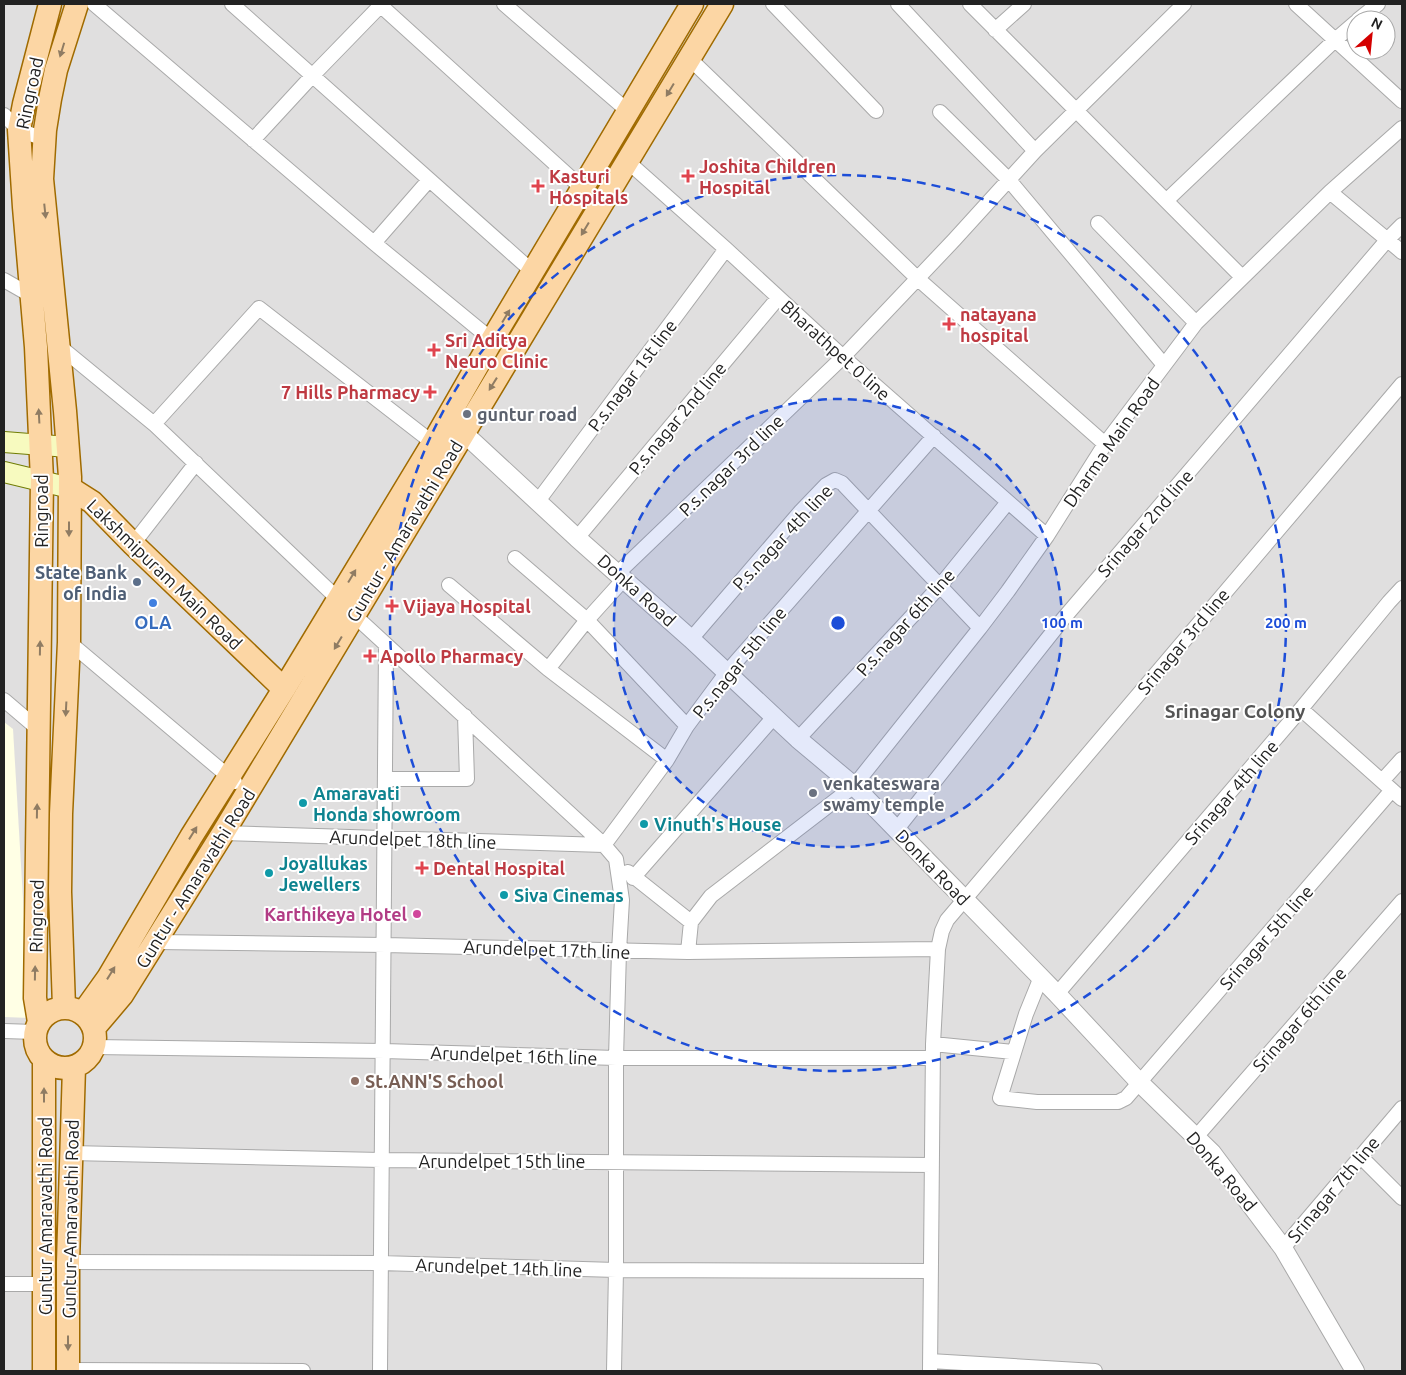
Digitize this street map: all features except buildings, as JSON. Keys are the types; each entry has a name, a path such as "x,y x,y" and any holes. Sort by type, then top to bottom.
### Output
{"main road":[{"name":"Ringroad","path":"37,1027 35,998 42,480 32,296 24,207 11,122 24,104 50,4"},
{"name":"Ringroad","path":"77,4 56,70 50,99 44,139 42,179 59,346 70,488 69,642 61,814 60,892 84,1024"},
{"name":"Guntur - Amaravathi Road","path":"84,1024 122,996 355,616 455,425 492,340 692,4"},
{"name":"Guntur - Amaravathi Road","path":"84,1024 108,978 191,837 284,690 433,443 455,425 627,161 722,4"},
{"path":"4,442 68,447"},
{"name":"Lakshmipuram Main Road","path":"4,472 70,488 92,502 284,690"},
{"path":"55,1009 84,1024 90,1055 84,1062 74,1067 53,1066 44,1060 38,1052 35,1042 37,1027 46,1014 55,1009"},
{"name":"Guntur Amaravathi Road","path":"44,1060 44,1371"},
{"name":"Guntur-Amaravathi Road","path":"68,1370 68,1262 74,1067"}],"street":[{"path":"94,4 374,243 492,340"},
{"path":"232,4 533,272"},
{"path":"253,140 381,4 583,189"},
{"path":"504,4 629,112"},
{"path":"773,4 876,111"},
{"path":"898,4 1035,151"},
{"path":"970,4 1242,277"},
{"path":"995,30 1024,4"},
{"name":"P.s.nagar 3rd line","path":"548,668 621,576 843,357 1035,151 1184,4"},
{"path":"1296,4 1402,101"},
{"path":"1167,200 1346,30"},
{"path":"689,58 917,278 1105,444"},
{"path":"940,112 1009,180 1164,364"},
{"path":"11,122 44,139"},
{"name":"Dharma Main Road","path":"691,922 711,896 854,786 980,628 1047,536 1105,444 1196,323 1330,192 1402,128"},
{"name":"Bharathpet 0 line","path":"627,161 843,357 1047,536"},
{"path":"374,243 429,180"},
{"path":"1330,192 1402,252"},
{"path":"1098,223 1196,323"},
{"name":"Srinagar 2nd line","path":"897,829 1063,619 1402,225"},
{"name":"P.s.nagar 1st line","path":"538,501 726,249"},
{"path":"4,280 32,296"},
{"name":"P.s.nagar 2nd line","path":"577,538 778,298"},
{"path":"154,424 259,308 433,443"},
{"path":"59,346 154,424 338,599"},
{"name":"Srinagar 3rd line","path":"930,1366 933,1051 938,949 942,931 947,920 1402,384"},
{"name":"Donka Road","path":"455,425 577,538 691,639 798,739 854,786 1058,994 1140,1083 1212,1153 1283,1248 1354,1371"},
{"name":"P.s.nagar 5th line","path":"604,845 667,760 687,726 727,672 934,436"},
{"path":"133,544 196,463"},
{"name":"P.s.nagar 4th line","path":"691,639 801,511 826,485 835,480 869,512 980,628"},
{"name":"P.s.nagar 6th line","path":"798,739 940,586 1008,502"},
{"path":"515,558 587,620 687,726"},
{"path":"449,585 548,668 667,760"},
{"name":"Srinagar 4th line","path":"1058,994 1402,588"},
{"path":"355,616 604,845 633,878 691,922 688,952"},
{"path":"69,642 228,777 248,791"},
{"path":"380,1371 386,646"},
{"path":"4,700 38,729"},
{"path":"1301,709 1392,790"},
{"path":"385,779 467,779 465,716"},
{"path":"633,878 774,717"},
{"name":"Srinagar 5th line","path":"1013,1052 1000,1098 1037,1102 1118,1102 1126,1098 1392,790 1402,759"},
{"name":"Arundelpet 18th line","path":"223,833 604,845"},
{"path":"614,1371 616,1058 622,900 616,859"},
{"name":"Srinagar 6th line","path":"1196,1137 1402,902"},
{"name":"Arundelpet 17th line","path":"156,942 688,952 938,949"},
{"path":"1013,1052 1041,977"},
{"name":"Arundelpet 16th line","path":"84,1024 384,1052 616,1058 933,1051 1013,1052"},
{"path":"4,1031 37,1027"},
{"name":"Srinagar 7th line","path":"1283,1248 1402,1108"},
{"name":"Arundelpet 15th line","path":"71,1153 381,1160 932,1165"},
{"path":"1361,1157 1402,1198"},
{"name":"Arundelpet 14th line","path":"68,1262 380,1263 616,1270 931,1271"},
{"path":"4,1284 45,1284"},
{"path":"930,1366 1095,1371"},
{"path":"68,1370 304,1371"}],"shaded area":[{"path":"4,4 1402,4 1402,1371 4,1371"},
{"path":"4,722 13,729 30,1018 4,1017"}],"place":[{"name":"Joshita Children Hospital","path":"688,176"},
{"name":"Kasturi Hospitals","path":"538,186"},
{"name":"natayana hospital","path":"949,324"},
{"name":"Sri Aditya Neuro Clinic","path":"434,350"},
{"name":"7 Hills Pharmacy","path":"430,392"},
{"name":"guntur road","path":"467,414"},
{"name":"State Bank of India","path":"137,582"},
{"name":"OLA","path":"153,603"},
{"name":"Vijaya Hospital","path":"392,606"},
{"name":"Apollo Pharmacy","path":"370,656"},
{"name":"venkateswara swamy temple","path":"813,793"},
{"name":"Amaravati Honda showroom","path":"303,803"},
{"name":"Vinuth's House","path":"644,824"},
{"name":"Dental Hospital","path":"422,868"},
{"name":"Joyallukas Jewellers","path":"269,873"},
{"name":"Siva Cinemas","path":"504,895"},
{"name":"Karthikeya Hotel","path":"417,914"},
{"name":"St.ANN'S School","path":"355,1081"}],"district":[{"name":"Srinagar Colony","path":"1235,711"}]}
